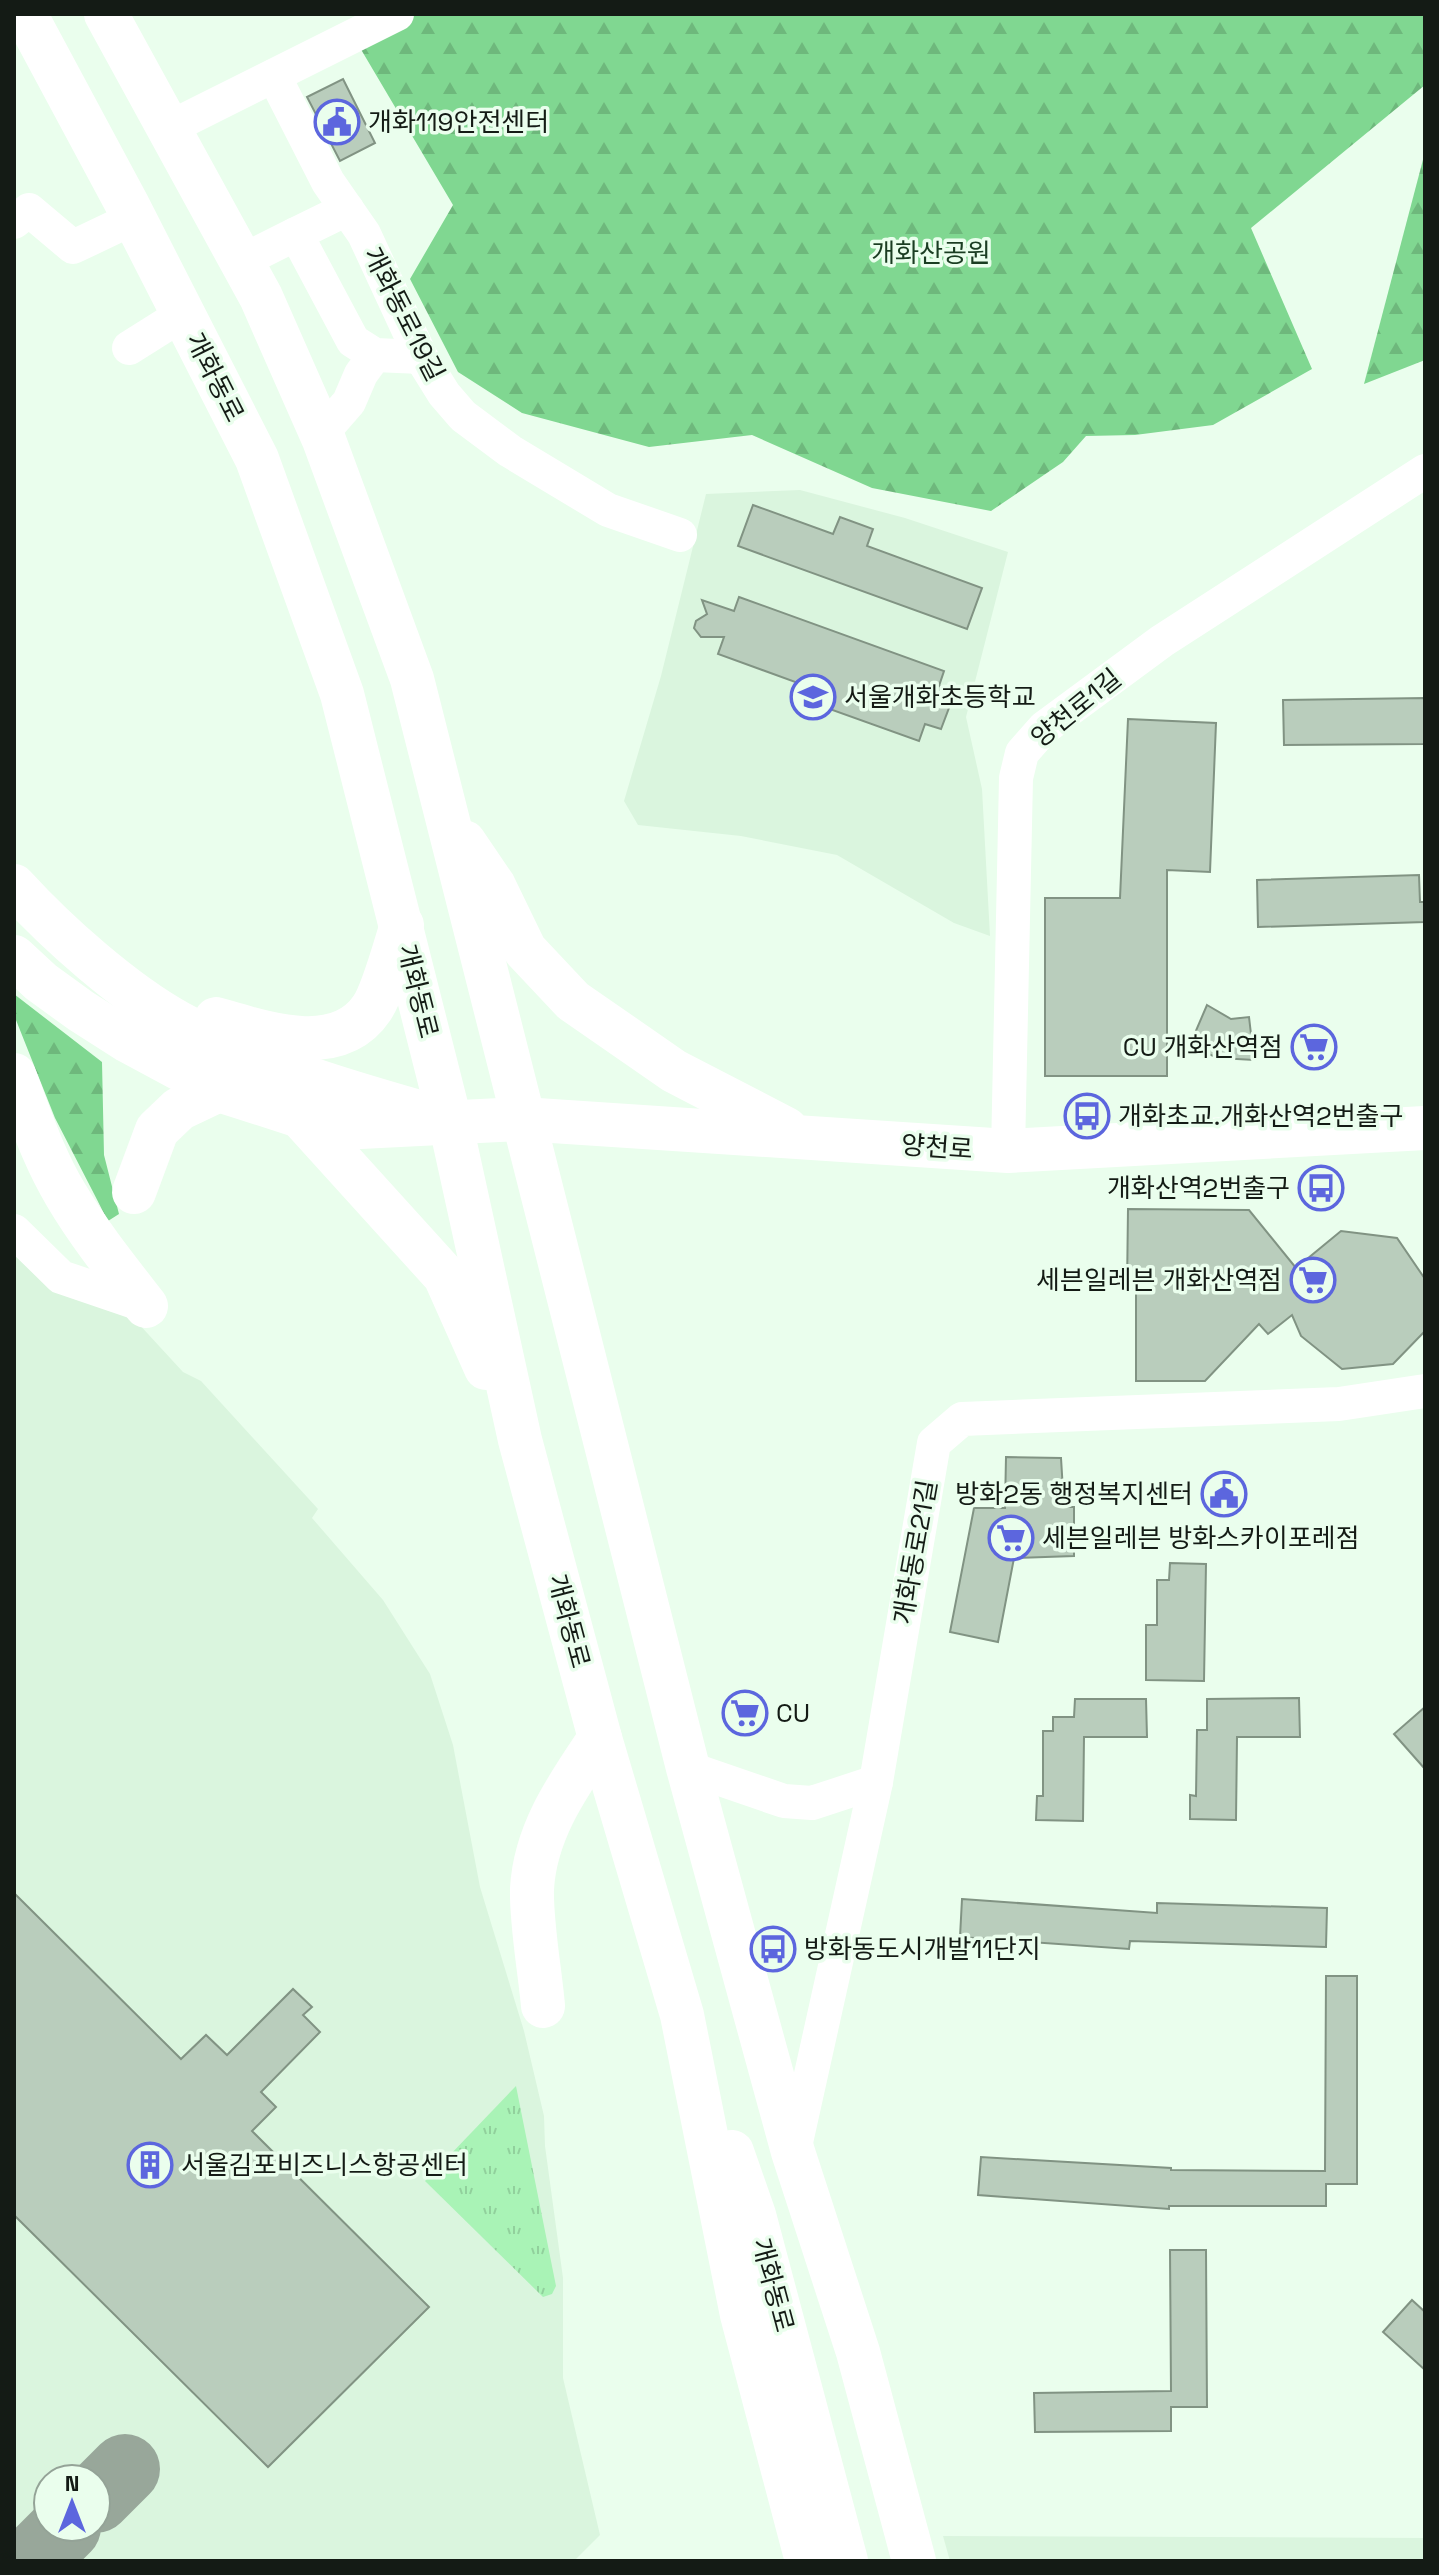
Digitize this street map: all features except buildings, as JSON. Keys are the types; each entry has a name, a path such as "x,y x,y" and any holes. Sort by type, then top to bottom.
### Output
{"main road":[{"name":"개화동로","path":"25,14 257,459 342,694 450,1121 520,1440 600,1738 682,2015 754,2215 846,2561"},
{"name":"개화동로","path":"106,14 242,261 322,433 412,679 688,1768 793,2152 858,2352 914,2561"},
{"path":"446,815 494,886 525,950 573,1001 674,1071 802,1138"},
{"path":"14,886 43,918 140,998 177,1022 291,1073 450,1121"},
{"path":"140,998 248,1028 300,1037 328,1038 353,1029 373,1007 402,925"},
{"name":"양천로","path":"14,957 41,982 128,1041 219,1090 300,1116 360,1127 522,1119 1008,1151 1425,1128"},
{"path":"14,1075 38,1140 65,1194 146,1306"},
{"path":"134,1192 157,1130 179,1109 219,1090"},
{"path":"300,1116 445,1276 520,1440"},
{"path":"543,2006 532,1890 536,1859 546,1826 567,1787 600,1738"},
{"name":"개화동로","path":"682,2015 742,2315 807,2561"},
{"name":"개화동로","path":"793,2152 800,2251 883,2561"}],"street":[{"path":"169,128 397,14"},
{"name":"개화동로19길","path":"274,76 328,182 364,234 421,357 444,394 463,416 510,451 608,510 680,535"},
{"path":"242,261 347,209"},
{"path":"14,222 29,210 73,247 134,218"},
{"path":"296,234 353,341 375,355 421,357"},
{"path":"129,348 183,314"},
{"path":"322,433 349,402 361,374 375,355"},
{"name":"양천로1길","path":"1008,1151 1016,778 1022,753 1044,728 1162,641 1425,471"},
{"path":"14,1231 61,1277 146,1306"},
{"name":"개화동로21길","path":"793,2152 876,1782 934,1443 962,1419 1339,1404 1425,1391"},
{"path":"688,1768 784,1801 812,1803 876,1782"}],"shaded area":[{"name":"서울개화초등학교","path":"800,490 905,518 1008,552 966,717 982,789 990,936 954,923 837,855 741,836 638,825 624,801 661,676 706,494"},
{"path":"14,1238 125,1309 183,1372 201,1381 318,1509 312,1518 383,1600 430,1674 453,1745 480,1887 524,2031 544,2116 545,2146 563,2278 563,2378 600,2535 574,2561 14,2561"},
{"path":"943,2536 1425,2538 1425,2561 950,2561"}],"green space":[{"name":"개화산공원","path":"390,14 1425,14 1425,85 1251,228 1312,369 1213,425 1135,435 1086,436 1063,462 991,511 872,488 752,435 649,447 522,413 458,372 410,279 453,205 356,41"},
{"path":"1425,152 1425,360 1364,384"},
{"path":"14,994 102,1062 104,1155 119,1214 108,1221 55,1118 14,1015"},
{"path":"516,2086 556,2286 552,2294 543,2297 425,2181"}],"taxiway":[{"path":"112,2482 125,2469"},
{"path":"32,2561 50,2543"}],"place":[{"name":"개화119안전센터","path":"337,122"},
{"name":"서울개화초등학교","path":"813,697"},
{"name":"CU 개화산역점","path":"1314,1047"},
{"name":"개화초교.개화산역2번출구","path":"1087,1116"},
{"name":"개화산역2번출구","path":"1321,1188"},
{"name":"세븐일레븐 개화산역점","path":"1313,1280"},
{"name":"방화2동 행정복지센터","path":"1224,1494"},
{"name":"세븐일레븐 방화스카이포레점","path":"1011,1538"},
{"name":"CU","path":"745,1713"},
{"name":"방화동도시개발11단지","path":"773,1949"},
{"name":"서울김포비즈니스항공센터","path":"150,2165"}]}
